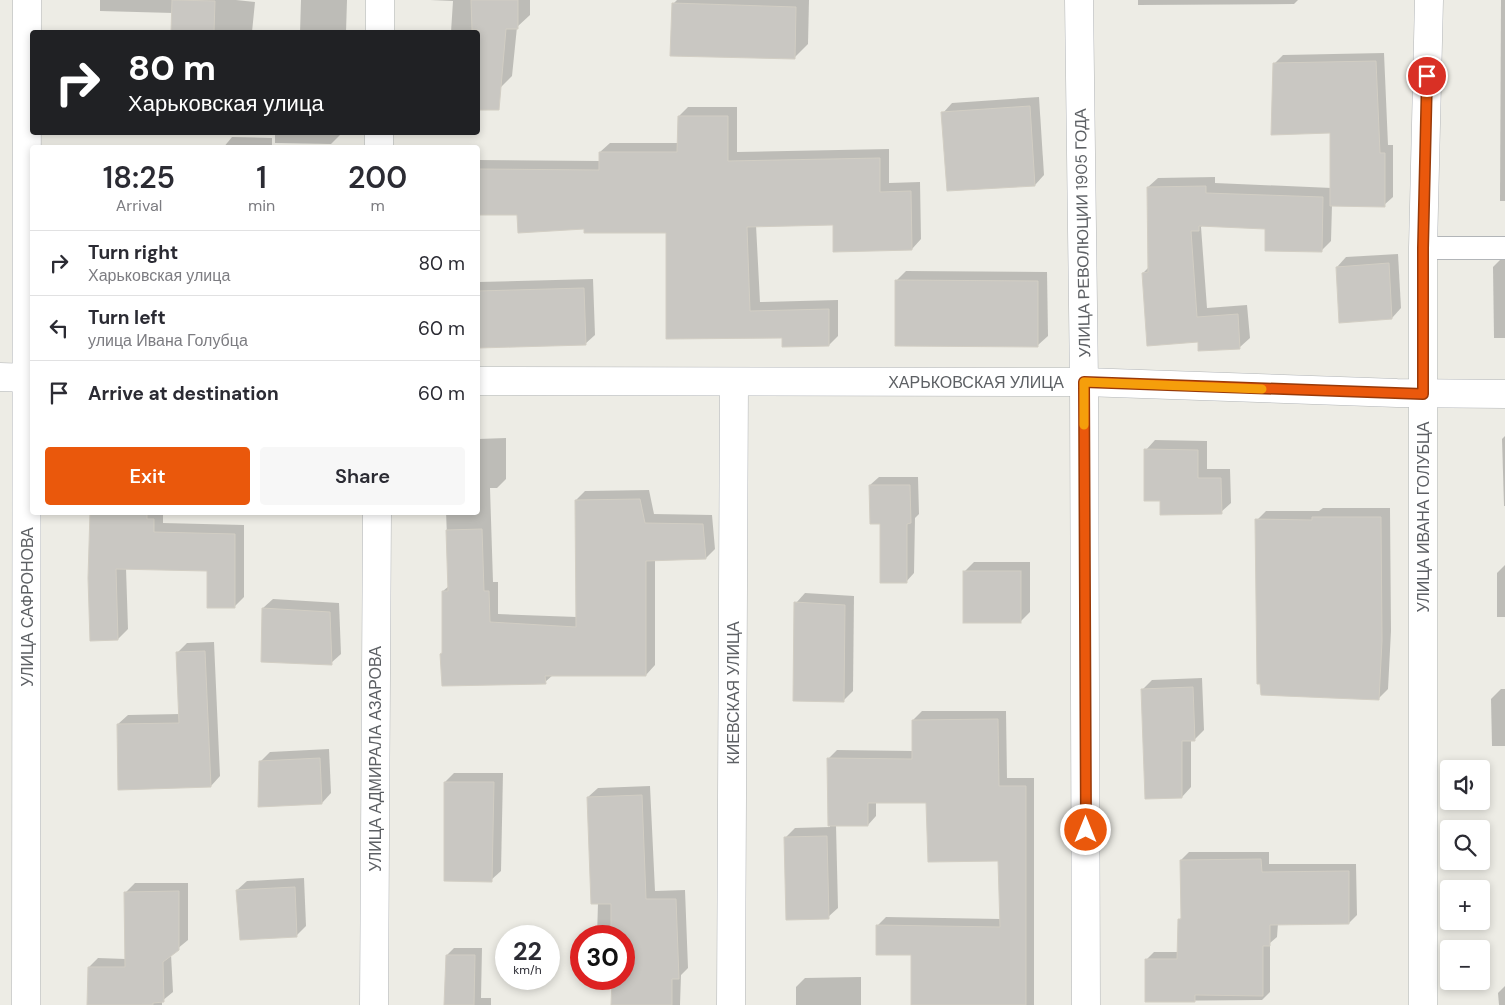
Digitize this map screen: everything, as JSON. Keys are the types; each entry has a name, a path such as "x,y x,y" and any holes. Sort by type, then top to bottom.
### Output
{"street":[{"name":"УЛИЦА САФРОНОВА","path":"26,1005 30,378 27,0"},
{"path":"380,0 380,30"},
{"name":"УЛИЦА РЕВОЛЮЦИИ 1905 ГОДА","path":"1079,0 1084,382 1086,1005"},
{"name":"УЛИЦА ИВАНА ГОЛУБЦА","path":"1423,1005 1423,248 1429,0"},
{"path":"0,377 30,378"},
{"name":"ХАРЬКОВСКАЯ УЛИЦА","path":"480,381 1084,382 1423,394 1505,394"},
{"name":"КИЕВСКАЯ УЛИЦА","path":"731,1005 734,382"},
{"name":"УЛИЦА АДМИРАЛА АЗАРОВА","path":"374,1005 377,515"}],"lane":[{"path":"1423,248 1505,248"}],"building":[{"path":"172,0 215,1 214,30 171,30"},
{"path":"471,0 518,0 518,29 506,29 499,110 480,110 480,30 472,30"},
{"path":"672,3 796,7 795,59 670,56"},
{"path":"1376,61 1380,153 1385,153 1385,207 1330,206 1330,133 1271,135 1273,63"},
{"path":"1030,106 1035,186 947,191 941,112"},
{"path":"678,116 728,116 728,161 880,158 880,192 911,191 912,250 833,252 833,225 747,227 750,311 829,309 829,346 782,347 782,338 666,339 666,233 584,233 584,229 518,233 517,215 480,215 480,169 599,170 599,152 677,152"},
{"path":"1206,186 1206,193 1323,197 1322,252 1265,251 1265,229 1199,226 1199,231 1191,231 1197,317 1238,314 1240,349 1198,351 1198,342 1147,346 1142,273 1148,272 1147,187"},
{"path":"1389,263 1392,319 1339,323 1336,267"},
{"path":"895,280 1038,281 1038,347 895,346"},
{"path":"584,288 586,345 480,348 480,291"},
{"path":"1144,449 1198,450 1198,478 1221,478 1222,514 1160,515 1160,501 1144,501"},
{"path":"869,485 910,485 911,523 907,524 907,583 880,583 880,524 870,524"},
{"path":"640,499 645,523 703,524 706,559 646,561 646,676 545,676 546,684 442,686 440,654 442,653 442,591 448,591 446,530 482,529 484,591 489,591 490,622 576,627 575,500"},
{"path":"90,515 147,515 147,519 154,519 154,532 235,534 235,608 207,608 207,571 116,569 118,640 90,641 88,578"},
{"path":"1312,517 1381,517 1382,641 1379,700 1261,695 1260,684 1257,684 1255,519 1312,520"},
{"path":"963,571 1021,571 1021,623 963,623"},
{"path":"794,602 845,605 844,702 793,701"},
{"path":"262,608 330,612 332,665 261,662"},
{"path":"205,651 211,787 118,790 117,724 179,723 176,652"},
{"path":"1193,687 1195,741 1182,741 1182,798 1145,799 1141,689"},
{"path":"998,719 999,786 1026,786 1026,1005 911,1005 911,955 876,955 876,925 1000,927 998,861 928,862 926,803 868,803 868,826 828,826 827,758 912,759 912,720"},
{"path":"320,758 322,804 258,807 259,761"},
{"path":"444,782 494,782 492,882 444,881"},
{"path":"642,795 646,899 676,899 679,979 672,979 672,1005 611,1005 612,990 635,990 635,925 611,925 611,904 591,904 587,797"},
{"path":"827,836 829,919 786,920 784,837"},
{"path":"1261,859 1262,872 1349,871 1349,924 1270,925 1270,946 1263,946 1263,996 1195,995 1195,1002 1145,1002 1145,959 1177,959 1178,919 1181,919 1180,860"},
{"path":"295,887 297,937 240,940 236,890"},
{"path":"179,891 179,950 163,962 164,1002 153,1003 153,1005 87,1005 88,967 125,967 124,892"},
{"path":"446,955 475,955 474,1005 444,1005"}],"slow traffic":[{"path":"1084,425 1084,382 1262,389"}],"route":[{"path":"1086,830 1084,382 1423,394 1423,248 1427,76"}]}
